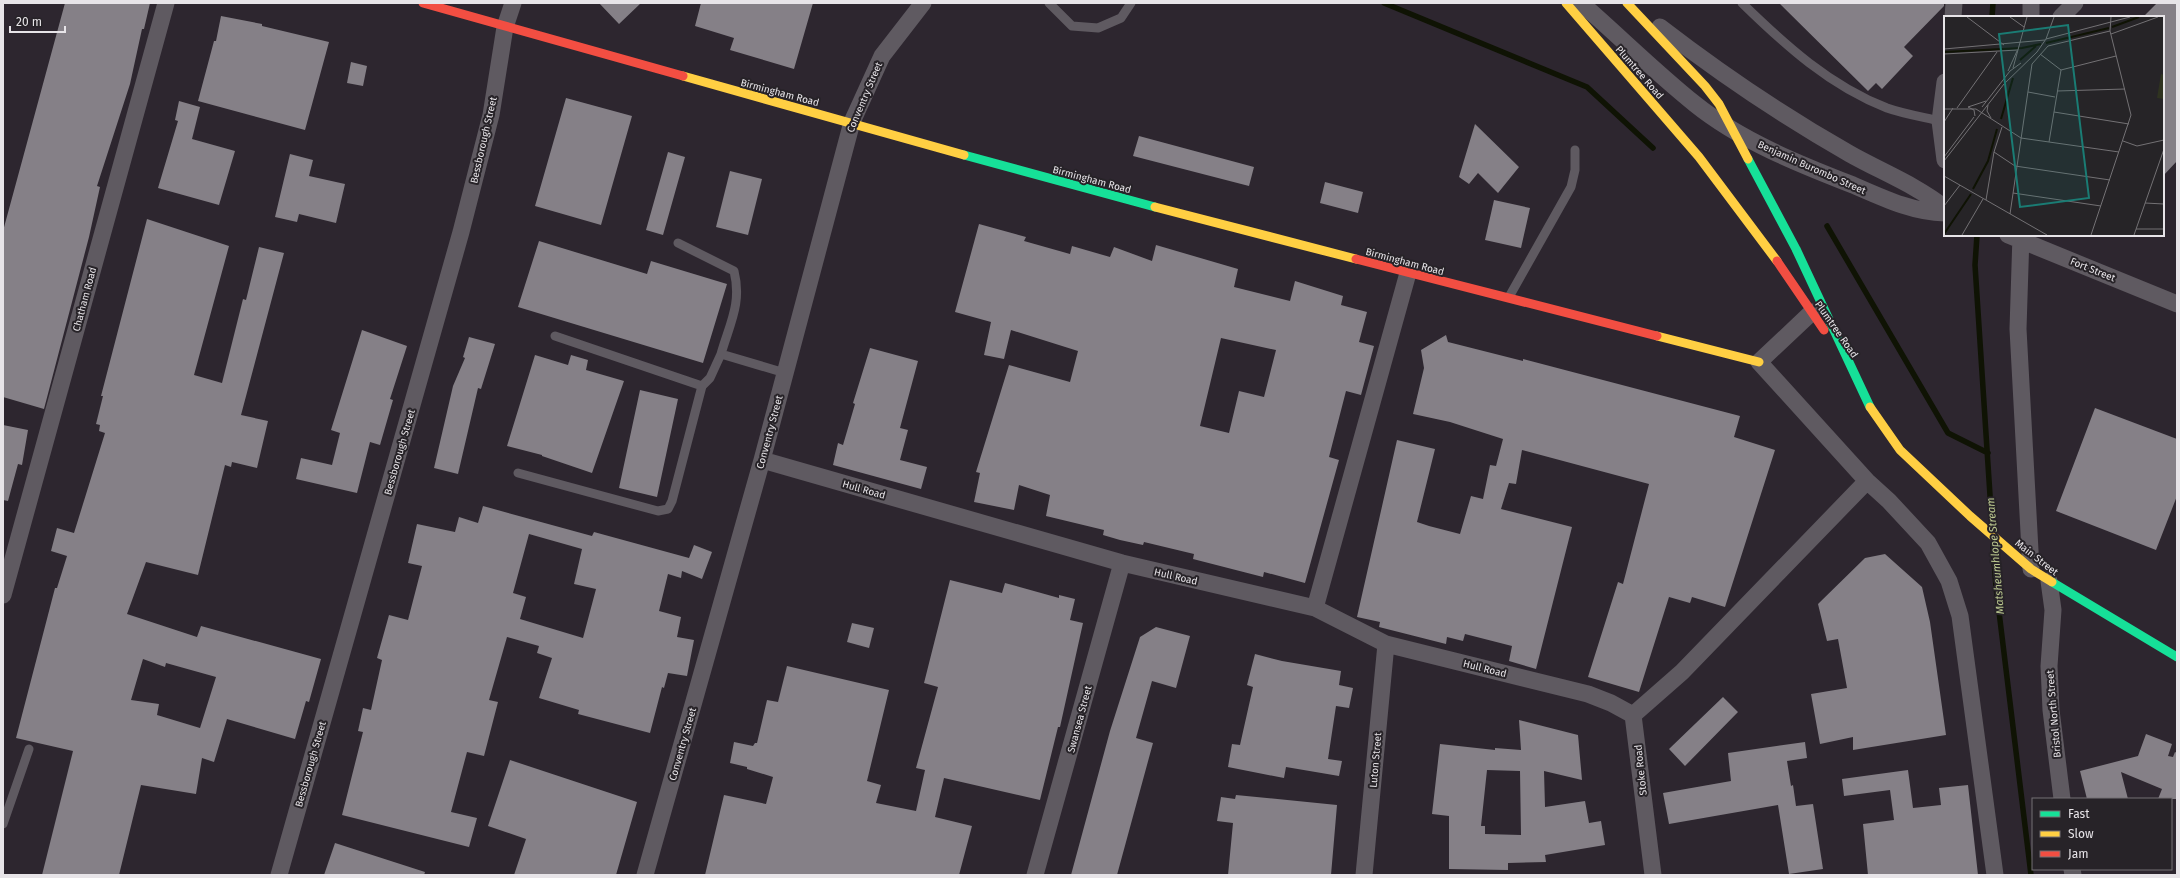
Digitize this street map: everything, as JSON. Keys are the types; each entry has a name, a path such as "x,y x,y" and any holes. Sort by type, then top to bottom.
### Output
{"main road":[{"name":"Birmingham Road","path":"423,3 505,27 852,122 1104,194 1242,228 1408,273 1759,362"},
{"name":"Plumtree Road","path":"1566,3 1699,157 1756,231 1851,368"},
{"name":"Plumtree Road","path":"1628,3 1705,86 1719,104 1800,255 1851,368"},
{"name":"Main Street","path":"1851,368 1871,408 1900,450 1970,516 2032,569 2049,581 2177,657"}],"street":[{"name":"Chatham Road","path":"3,595 166,3"},
{"name":"Bessborough Street","path":"279,875 461,232 491,115 505,27 513,3"},
{"name":"Conventry Street","path":"645,875 762,460 852,122 882,56 923,3"},
{"name":"Benjamin Burombo Street","path":"1582,3 1695,104 1733,130 1807,166 1922,212 1944,212"},
{"path":"1628,3 1746,90 1851,155 1927,195 1944,207"},
{"path":"1953,16 1954,3"},
{"path":"2031,16 2032,3"},
{"path":"2063,16 2075,3"},
{"path":"1944,90 1940,121 1944,152"},
{"path":"2017,237 2018,329 2032,569"},
{"name":"Fort Street","path":"2017,237 2177,304"},
{"path":"1315,608 1408,273"},
{"path":"1812,312 1759,362 1867,481 1889,501 1928,543 1940,563 1954,596 1960,616 1995,875"},
{"name":"Hull Road","path":"762,460 1122,563 1315,608 1386,644 1588,694 1611,703 1633,715"},
{"path":"1633,715 1709,644 1867,481"},
{"name":"Swansea Street","path":"1036,875 1122,563"},
{"name":"Bristol North Street","path":"2049,581 2053,610 2049,666 2051,710 2062,798"},
{"name":"Luton Street","path":"1364,875 1386,644"},
{"name":"Stoke Road","path":"1633,715 1653,875"}],"lane":[{"path":"1049,3 1072,26 1098,28 1120,18 1131,3"},
{"path":"1742,3 1776,36 1825,76 1859,96 1888,108 1940,121"},
{"path":"1508,298 1571,187 1575,170 1575,150"},
{"path":"518,473 658,511 668,509 672,500 702,386 710,378 720,354 738,300 738,288 734,271 678,243"},
{"path":"555,336 702,386"},
{"path":"720,354 785,373"},
{"path":"3,824 29,749"}],"shaded area":[{"path":"3,3 2177,3 2177,875 3,875"}],"building":[{"path":"65,3 150,3 144,29 142,29 130,84 97,186 100,187 89,237 44,409 3,397 3,231"},
{"path":"599,3 641,3 619,24"},
{"path":"701,3 813,3 794,69 730,50 734,38 695,26"},
{"path":"1779,3 1944,3 1944,6 1904,47 1913,56 1882,89 1876,83 1868,91"},
{"path":"2157,3 2177,3 2177,161 2164,175 2164,16 2144,16"},
{"path":"221,16 262,24 262,26 329,42 305,130 198,101 214,41 216,41"},
{"path":"351,62 367,66 363,86 347,83"},
{"path":"566,98 632,116 601,225 535,206"},
{"path":"179,101 200,107 192,139 235,151 219,205 158,188 178,121 175,120"},
{"path":"1475,124 1519,167 1498,193 1478,173 1469,184 1459,177"},
{"path":"1139,136 1254,167 1249,186 1133,156"},
{"path":"668,152 685,157 663,235 646,230"},
{"path":"290,154 313,160 309,176 345,184 336,223 299,214 297,222 275,217"},
{"path":"730,171 762,179 748,235 716,227"},
{"path":"1325,182 1363,192 1358,213 1320,203"},
{"path":"1494,200 1530,208 1521,248 1485,240"},
{"path":"147,219 229,246 194,375 222,383 243,299 246,300 259,247 284,253 241,415 268,421 257,468 232,462 231,467 225,465 198,575 146,562 127,614 197,637 201,626 321,659 309,702 306,701 295,739 227,719 214,762 202,758 196,794 141,785 119,875 42,875 73,751 16,738 55,588 57,588 67,556 51,551 57,528 74,533 105,433 99,431 100,425 96,424 103,396 101,396","holes":["143,659 165,667 166,663 216,677 200,728 157,715 159,704 131,700"]},
{"path":"979,224 1026,237 1024,241 1070,254 1072,246 1110,257 1114,247 1152,261 1156,245 1238,269 1234,287 1290,301 1295,281 1343,296 1341,305 1367,312 1359,342 1374,346 1361,395 1346,391 1329,457 1339,460 1305,583 1264,572 1263,577 1193,559 1194,554 1144,542 1143,545 1120,540 1103,535 1104,530 1046,516 1050,495 1019,485 1014,510 974,502 980,473 976,472 1009,365 1070,382 1078,351 1011,330 1004,359 984,355 991,322 955,312","holes":["1221,338 1276,350 1264,397 1239,391 1229,433 1200,426"]},
{"path":"539,241 647,274 651,261 727,284 703,363 518,307"},
{"path":"362,330 407,346 390,399 393,400 380,445 370,442 357,493 296,479 301,458 332,465 340,433 331,430"},
{"path":"1446,335 1448,342 1523,361 1523,359 1740,416 1734,437 1775,450 1725,607 1692,597 1690,603 1669,597 1639,692 1588,677 1618,582 1623,584 1649,484 1522,450 1516,484 1509,483 1501,509 1572,527 1536,669 1509,661 1512,646 1465,634 1463,641 1447,637 1446,644 1379,627 1380,622 1357,617 1397,440 1435,449 1417,522 1429,526 1460,534 1471,496 1483,499 1490,465 1496,466 1503,439 1450,422 1413,414 1424,368 1421,350"},
{"path":"469,337 495,344 481,389 478,388 458,474 434,468 453,386 465,358 463,357"},
{"path":"870,348 918,361 900,428 908,430 900,460 927,467 921,489 833,465 838,443 843,445 855,404 853,403"},
{"path":"535,355 568,365 571,355 588,360 586,370 624,381 592,473 542,455 507,446"},
{"path":"640,390 678,399 657,497 619,488"},
{"path":"2095,408 2177,439 2177,496 2156,550 2056,511"},
{"path":"3,425 28,430 22,465 18,464 8,501 3,500"},
{"path":"483,506 592,536 594,532 689,558 694,545 712,552 702,579 682,571 681,578 668,574 659,611 681,617 677,637 694,640 687,676 668,673 664,688 662,687 650,733 578,714 579,710 539,698 552,658 537,653 539,646 507,637 489,700 498,702 484,756 467,752 451,812 477,818 469,847 342,815 363,732 358,731 363,708 371,710 382,660 377,658 389,615 408,620 422,566 408,563 417,524 455,532 459,517 478,523","holes":["529,534 582,549 574,584 596,589 583,638 520,619 526,597 513,593"]},
{"path":"1885,554 1922,587 1930,622 1946,735 1853,750 1853,737 1820,744 1811,694 1847,688 1838,639 1827,641 1818,604 1865,558"},
{"path":"950,580 1002,593 1005,583 1059,598 1059,595 1075,599 1070,620 1083,623 1060,727 1058,727 1040,800 944,778 935,817 972,826 959,875 705,875 724,795 766,804 773,777 747,769 747,767 730,763 734,742 753,746 757,743 767,700 778,702 787,666 889,690 867,781 881,785 876,803 916,811 925,770 916,768 938,687 924,683"},
{"path":"852,623 874,628 869,648 847,642"},
{"path":"1156,627 1190,636 1176,688 1152,681 1136,738 1153,743 1117,875 1071,875 1110,731 1140,637"},
{"path":"1255,654 1282,661 1341,671 1339,685 1353,688 1349,708 1336,706 1328,759 1342,761 1339,776 1286,767 1284,778 1228,767 1232,744 1240,745 1253,687 1247,685"},
{"path":"1723,697 1738,712 1685,766 1669,749"},
{"path":"1519,720 1578,735 1582,780 1544,771 1545,807 1585,801 1589,823 1601,821 1605,845 1545,855 1546,862 1508,863 1508,870 1449,869 1449,816 1432,814 1440,744 1495,750 1495,748 1521,750","holes":["1487,770 1520,771 1521,835 1485,834 1485,826 1481,826"]},
{"path":"2146,734 2172,744 2168,756 2173,757 2175,752 2177,753 2177,799 2158,798 2162,789 2121,772 2128,798 2087,798 2080,771 2138,756"},
{"path":"1805,742 1807,758 1787,761 1796,806 1813,804 1823,869 1789,874 1778,805 1669,824 1663,793 1731,781 1728,753"},
{"path":"510,760 637,802 616,875 514,875 526,839 488,826"},
{"path":"1908,770 1913,808 1941,805 1939,788 1968,785 1978,875 1868,875 1863,824 1894,820 1890,790 1844,796 1842,779"},
{"path":"1236,795 1337,805 1331,875 1228,875 1233,823 1217,821 1221,797 1235,799"},
{"path":"335,843 425,872 424,875 324,875"}],"waterway":[{"path":"1384,3 1587,87 1653,148"},
{"name":"Matsheumhlope Stream","path":"1992,16 1993,3"},
{"path":"1827,226 1948,433 1988,453"},
{"name":"Matsheumhlope Stream","path":"1977,236 1975,265 1992,526"},
{"name":"Matsheumhlope Stream","path":"1993,545 1996,587 2031,875"}],"traffic: fast":[{"path":"964,155 1155,207"},
{"path":"1748,159 1796,249 1870,407"},
{"path":"2052,582 2177,657"}],"traffic: slow":[{"path":"1566,3 1699,157 1777,261"},
{"path":"1627,3 1705,86 1719,104 1748,159"},
{"path":"683,76 964,155"},
{"path":"1155,207 1356,259"},
{"path":"1657,336 1759,362"},
{"path":"1870,407 1900,450 1970,516 2031,569 2052,582"}],"traffic: jam":[{"path":"423,3 683,76"},
{"path":"1356,259 1657,336"},
{"path":"1777,261 1824,330"}]}
